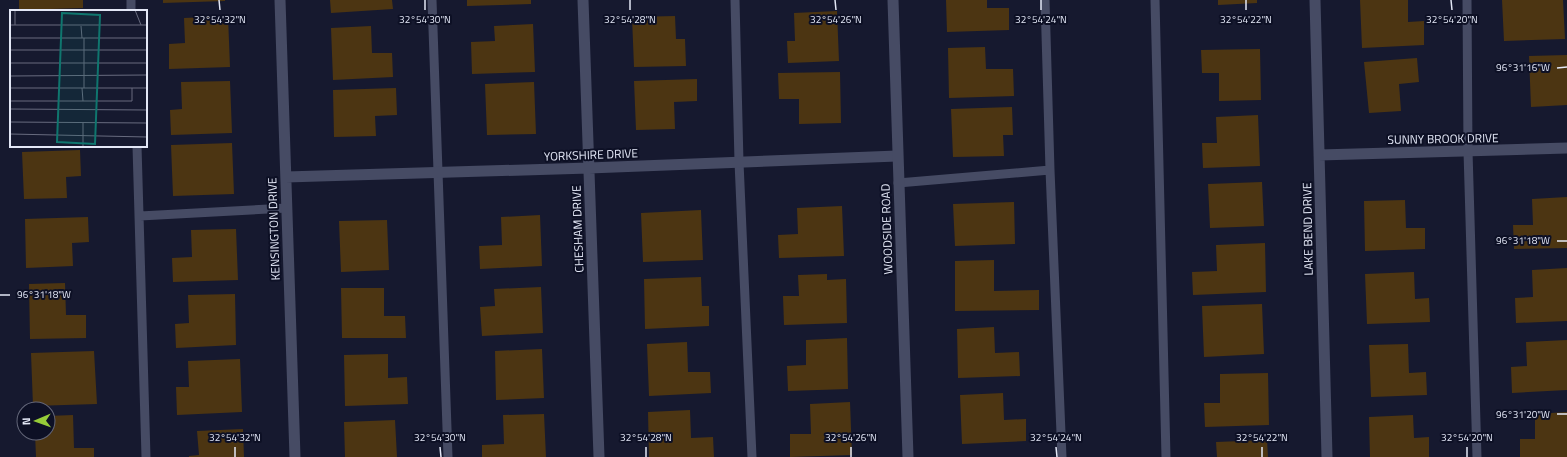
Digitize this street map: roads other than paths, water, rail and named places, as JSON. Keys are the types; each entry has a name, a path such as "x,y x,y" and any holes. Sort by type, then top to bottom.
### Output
{"street":[{"name":"KENSINGTON DRIVE","path":"280,0 295,457"},
{"name":"CHESHAM DRIVE","path":"583,0 599,457"},
{"name":"WOODSIDE ROAD","path":"893,0 908,457"},
{"name":"LAKE BEND DRIVE","path":"1315,0 1326,457"},
{"name":"SUNNY BROOK DRIVE","path":"1319,155 1567,148"},
{"name":"YORKSHIRE DRIVE","path":"286,177 589,168 897,156"}],"lane":[{"path":"432,0 448,457"},
{"path":"734,0 739,162 752,457"},
{"path":"1045,0 1050,170 1062,457"},
{"path":"1155,0 1166,457"},
{"path":"1467,0 1468,151 1477,457"},
{"path":"137,147 146,457"},
{"path":"898,183 1050,170"},
{"path":"140,216 287,208"}]}
